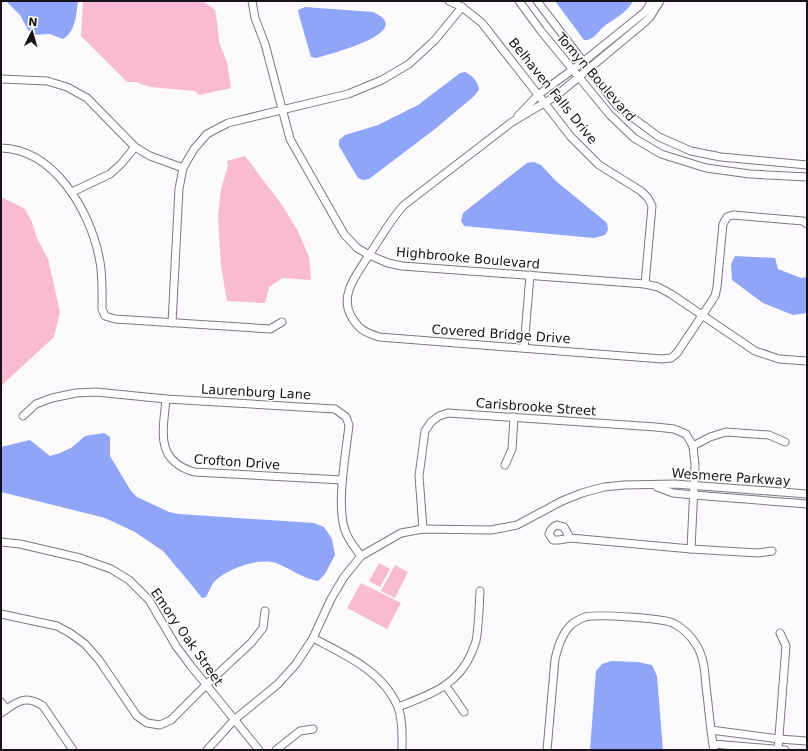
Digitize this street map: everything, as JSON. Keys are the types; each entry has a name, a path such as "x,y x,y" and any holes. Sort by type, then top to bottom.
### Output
{"street":[{"name":"Highbrooke Boulevard","path":"252,1 255,18 265,44 290,139 344,234 357,248 388,263 402,266 645,284 658,287 703,314 756,351 779,359 807,361"},
{"name":"Belhaven Falls Drive","path":"449,1 462,8 482,23 571,137 599,164 641,191 648,198 652,206 645,284"},
{"name":"Tomyn Boulevard","path":"519,1 541,31 610,115 634,138 661,154 706,168 750,174 807,178"},
{"name":"Tomyn Boulevard","path":"537,1 618,106 659,137 691,151 721,157 807,165"},
{"path":"512,122 538,95 648,14 652,1"},
{"path":"512,122 545,104 563,91 589,69 660,1"},
{"path":"172,323 179,189 183,168 194,149 207,134 228,123 348,94 382,80 409,64 435,40 462,8"},
{"path":"1,79 47,81 67,87 87,98 135,147 150,156 183,168"},
{"path":"556,82 563,91"},
{"name":"Covered Bridge Drive","path":"512,122 404,205 392,217 354,279 347,296 348,310 355,323 364,332 379,337 662,359 671,358 676,353 703,314"},
{"path":"72,192 110,174 121,164 135,147"},
{"path":"1,148 8,148 28,154 47,166 72,192 91,227 100,258 102,309 105,316 115,319 270,329 282,322"},
{"path":"703,314 715,296 723,224 727,217 733,215 803,221 807,224"},
{"path":"524,348 530,276"},
{"name":"Laurenburg Lane","path":"23,416 36,404 52,398 76,393 96,392 166,399 335,409 346,417 349,425 342,480 341,517 351,542 362,556"},
{"name":"Crofton Drive","path":"166,399 163,436 164,447 171,459 182,468 194,472 342,480"},
{"name":"Carisbrooke Street","path":"423,529 419,476 425,431 431,422 439,416 448,413 674,429 686,434 693,446"},
{"path":"505,465 512,449 514,417"},
{"path":"690,549 695,465 693,446 710,437 726,432 770,435 785,442"},
{"name":"Wesmere Parkway","path":"207,750 216,738 234,720 278,684 296,664 313,638 331,599 344,578 362,556 401,533 423,529 491,530 517,524 562,501 582,493 604,487 624,485 675,484 807,494"},
{"name":"Wesmere Parkway","path":"653,485 673,492 694,495 807,504"},
{"path":"570,538 690,549 758,553 772,551"},
{"name":"Emory Oak Street","path":"1,542 20,544 80,558 111,569 129,580 149,600 176,646 259,750"},
{"path":"398,707 423,698 446,686 459,674 468,661 476,642 480,591"},
{"path":"1,614 57,626 70,633 85,644 99,660 137,716 147,723 160,725 170,720 252,643 263,628 265,611"},
{"path":"547,750 555,659 558,645 564,633 572,624 585,617 602,616 660,620 672,623 689,635 697,645 703,659 713,747 781,750 779,739 786,646 780,632"},
{"path":"313,638 359,663 374,675 386,688 398,707 402,731 402,750"},
{"path":"446,686 464,712"},
{"path":"1,702 3,711 19,701 28,699 36,701 43,706 73,750"},
{"path":"276,750 300,731 313,729"},
{"path":"711,730 779,739 807,741"}],"shaded area":[{"path":"83,1 203,1 215,10 219,42 227,62 231,88 199,95 195,91 150,87 136,82 127,82 81,36"},
{"path":"245,156 282,205 298,231 309,257 311,280 283,278 269,287 265,303 227,301 221,267 218,216 221,189 228,166 227,161"},
{"path":"1,197 25,209 32,222 37,238 48,259 60,312 54,337 1,386"},
{"path":"379,563 390,569 380,587 369,581"},
{"path":"395,565 408,572 395,598 381,591"},
{"path":"361,583 401,603 387,629 347,608"}],"water":[{"path":"6,1 78,1 76,17 71,32 63,39 50,34 33,35 28,30 20,15"},
{"path":"555,1 633,1 623,13 602,28 593,37 589,40 584,40"},
{"path":"305,7 373,12 384,20 385,27 378,34 367,41 316,58 311,57 298,10"},
{"path":"465,72 475,79 478,84 479,90 473,97 435,129 369,179 363,180 358,178 339,146 339,140 345,135 378,125 418,105 460,73"},
{"path":"534,162 541,165 556,181 607,223 608,230 605,235 594,238 464,226 461,221 463,213 527,163"},
{"path":"735,256 775,258 778,269 801,278 807,277 807,313 793,315 763,303 732,280 731,264"},
{"path":"104,433 110,437 110,456 131,491 137,497 169,512 179,514 314,523 324,527 332,539 335,555 325,574 318,581 307,578 276,563 252,563 227,572 214,583 206,597 202,598 163,551 135,532 105,518 1,492 1,447 30,440 50,456 71,448 85,436"},
{"path":"611,661 638,662 652,665 657,676 663,750 590,750 596,671 602,664"}]}
